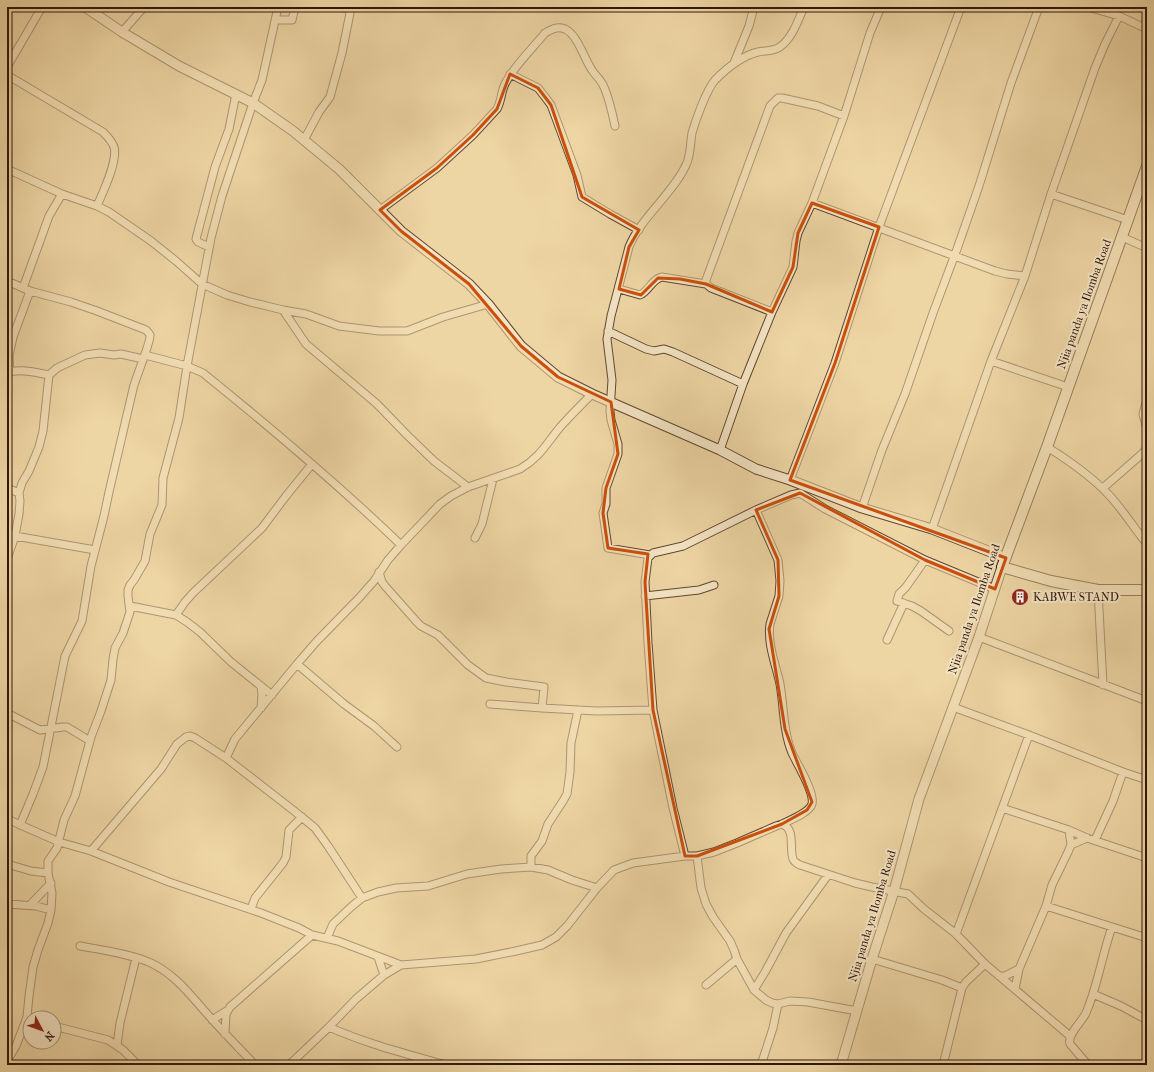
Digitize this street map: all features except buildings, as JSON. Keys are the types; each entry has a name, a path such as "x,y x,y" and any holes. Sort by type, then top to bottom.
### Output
{"main road":[{"name":"Njia panda ya Ilomba Road","path":"1004,562 1047,447 1147,166"},
{"path":"1004,562 1051,581 1098,590 1147,590"}],"street":[{"path":"7,67 42,7"},
{"path":"85,7 122,32 179,66 253,103 293,131 339,168 401,230 469,284 488,304 521,346 558,377 592,394 720,450 756,469 790,480 862,508 932,529 1004,562"},
{"path":"122,32 144,7"},
{"path":"29,1010 33,967 48,923 50,910 52,893 48,873 48,861 57,848 64,820 75,796 90,741 111,680 115,648 129,618 130,606 128,590 145,561 150,534 162,505 163,478 179,418 209,247 222,196 262,80 278,7"},
{"path":"275,20 292,20 296,7"},
{"path":"304,140 319,112 330,97 342,53 350,13 346,8 340,7"},
{"path":"734,64 749,26 754,7"},
{"path":"804,7 796,26 782,46 776,49 758,52 734,64 715,81 706,92 692,132 689,158 686,166 673,187 633,237 629,247 608,331 607,346 612,380 611,420 618,444 618,454 606,488 606,504 604,513 608,548 650,555 683,546 756,510 791,495 800,493 825,508 925,560 995,589"},
{"path":"720,450 743,384 772,312 793,267 798,233 812,203 844,116 870,33 881,7"},
{"path":"790,480 835,363 879,227 961,7"},
{"path":"862,508 882,450 905,394 955,255 979,186 1011,83 1039,7"},
{"path":"1088,7 1119,16 1147,30"},
{"path":"932,529 991,362 1025,276 1095,68 1119,16"},
{"path":"380,210 437,168 473,135 499,106 504,86 510,74 545,33 552,29 557,28 567,30 576,41 591,69 603,85 615,126"},
{"path":"510,74 538,88 551,105 577,175 582,197 639,230"},
{"path":"7,75 103,132 110,139 114,146 113,164 97,206"},
{"path":"209,247 198,242 196,239 214,166 229,129 236,94"},
{"path":"706,284 706,280 770,106 774,101 778,98 782,98 818,106 844,116"},
{"path":"7,170 62,194 97,206 109,212 151,241 202,284 232,297 283,310 306,314 345,327 379,331 407,331 443,317 488,304"},
{"path":"23,288 49,216 62,194"},
{"path":"1052,194 1128,220"},
{"path":"812,203 995,271 1025,276"},
{"path":"1122,237 1147,248"},
{"path":"619,289 640,295 654,281 662,277 706,284 711,288 772,312"},
{"path":"7,281 30,291 92,309 146,330 149,333 150,338 135,379 88,581 82,621 65,656 42,767 20,825"},
{"path":"30,291 13,337 9,356 8,373 27,371 48,375"},
{"path":"283,310 306,344 377,404 430,456 468,487"},
{"path":"608,331 646,349 654,351 664,349 673,352 743,384"},
{"path":"7,559 15,536 20,508 19,492 39,447 43,431 48,375 57,368 85,355 100,353 144,357 188,366 203,373 312,464 378,522 401,545"},
{"path":"991,362 1068,387"},
{"path":"226,758 235,739 297,664 359,598 401,545 440,504 468,487 520,469 536,458 561,426 592,394"},
{"path":"1147,399 1143,414 1147,429"},
{"path":"1103,488 1143,453 1147,446"},
{"path":"1047,447 1103,488 1147,544"},
{"path":"176,616 193,593 262,528 312,464"},
{"path":"475,538 482,524 493,479"},
{"path":"7,488 19,492"},
{"path":"7,819 59,842 91,851 169,882 251,909 312,935 327,938 401,964 476,959 516,952 542,945 556,937 567,926 597,888 614,870 633,863 685,856 697,856 720,850 799,816 811,806 812,796 804,774 792,753 785,729 780,684 771,648 769,629 779,596 780,581 778,560 756,510"},
{"path":"15,536 95,550"},
{"path":"650,555 647,562 645,596 653,710 673,808 685,856"},
{"path":"925,560 906,587 899,594 897,601 921,611 949,632"},
{"name":"Njia panda ya Ilomba Road","path":"841,1065 872,959 894,891 919,799 979,637 1004,562"},
{"path":"379,572 385,586 416,621 438,635 468,665 482,676 491,680 544,687 542,708"},
{"path":"645,596 699,590 714,584"},
{"path":"1098,590 1103,685"},
{"path":"887,640 904,603"},
{"path":"130,606 176,616 187,622 200,632 230,662 272,696"},
{"path":"979,637 1147,701"},
{"path":"297,664 344,704 374,726 397,747"},
{"path":"260,686 262,694 261,708"},
{"path":"490,704 597,711 653,710"},
{"path":"953,707 1147,780"},
{"path":"531,867 530,859 542,841 548,824 567,794 570,772 571,743 578,710"},
{"path":"7,713 39,730 67,727 90,741"},
{"path":"956,934 1030,735"},
{"path":"91,851 161,769 177,744 186,736 190,736 226,758 315,828 362,898"},
{"path":"1095,840 1113,802 1123,772"},
{"path":"1002,808 1147,858"},
{"path":"251,909 256,896 283,864 286,857 289,830 302,817"},
{"path":"782,824 788,827 794,860 800,865 828,875 872,887 908,894 924,909 956,934 985,964 1070,1036"},
{"path":"1014,989 1019,969 1046,906 1052,885 1064,862 1070,845 1069,830"},
{"path":"1070,845 1087,838"},
{"path":"697,856 701,888 706,904 713,917 730,941 737,959 754,990 766,1000 778,1004 790,1001 808,1002 857,1011"},
{"path":"7,864 31,871 48,873"},
{"path":"327,938 333,924 350,907 362,898 378,892 396,888 428,886 467,874 531,867 548,870 597,888"},
{"path":"754,990 786,933 828,875"},
{"path":"30,905 51,883"},
{"path":"7,904 30,905 50,910"},
{"path":"1046,906 1147,938"},
{"path":"1088,1065 1070,1044 1070,1036 1085,1014 1093,994 1112,927"},
{"path":"212,1020 228,1010 312,935"},
{"path":"80,946 136,958 168,972 255,1065"},
{"path":"378,956 384,975"},
{"path":"117,1045 120,1023 136,958"},
{"path":"706,985 737,959"},
{"path":"872,959 942,980 962,988"},
{"path":"289,1065 356,1000 384,975 401,964"},
{"path":"943,1065 962,988 966,982 985,964"},
{"path":"999,976 1005,976 1019,969"},
{"path":"1093,994 1121,1006 1147,1020"},
{"path":"761,1065 773,1028 778,1004"},
{"path":"225,1034 226,1014 228,1010"},
{"path":"329,1027 348,1036 446,1065"},
{"path":"62,1028 108,1040 117,1045 138,1065"},
{"path":"7,1061 22,1032"}],"highlighted area":[{"path":"510,74 538,88 551,105 582,197 639,230 629,247 619,289 641,295 658,278 680,279 706,284 772,312 793,267 798,233 812,203 879,227 835,363 790,480 1006,558 995,589 925,560 800,493 756,510 778,560 779,596 769,629 785,729 812,802 807,810 782,824 697,856 685,856 653,710 645,582 648,554 608,548 603,513 606,488 618,454 611,402 558,377 521,346 469,284 401,231 380,210 437,168 473,135 497,109"}],"place":[{"name":"KABWE STAND","path":"1020,597"}]}
